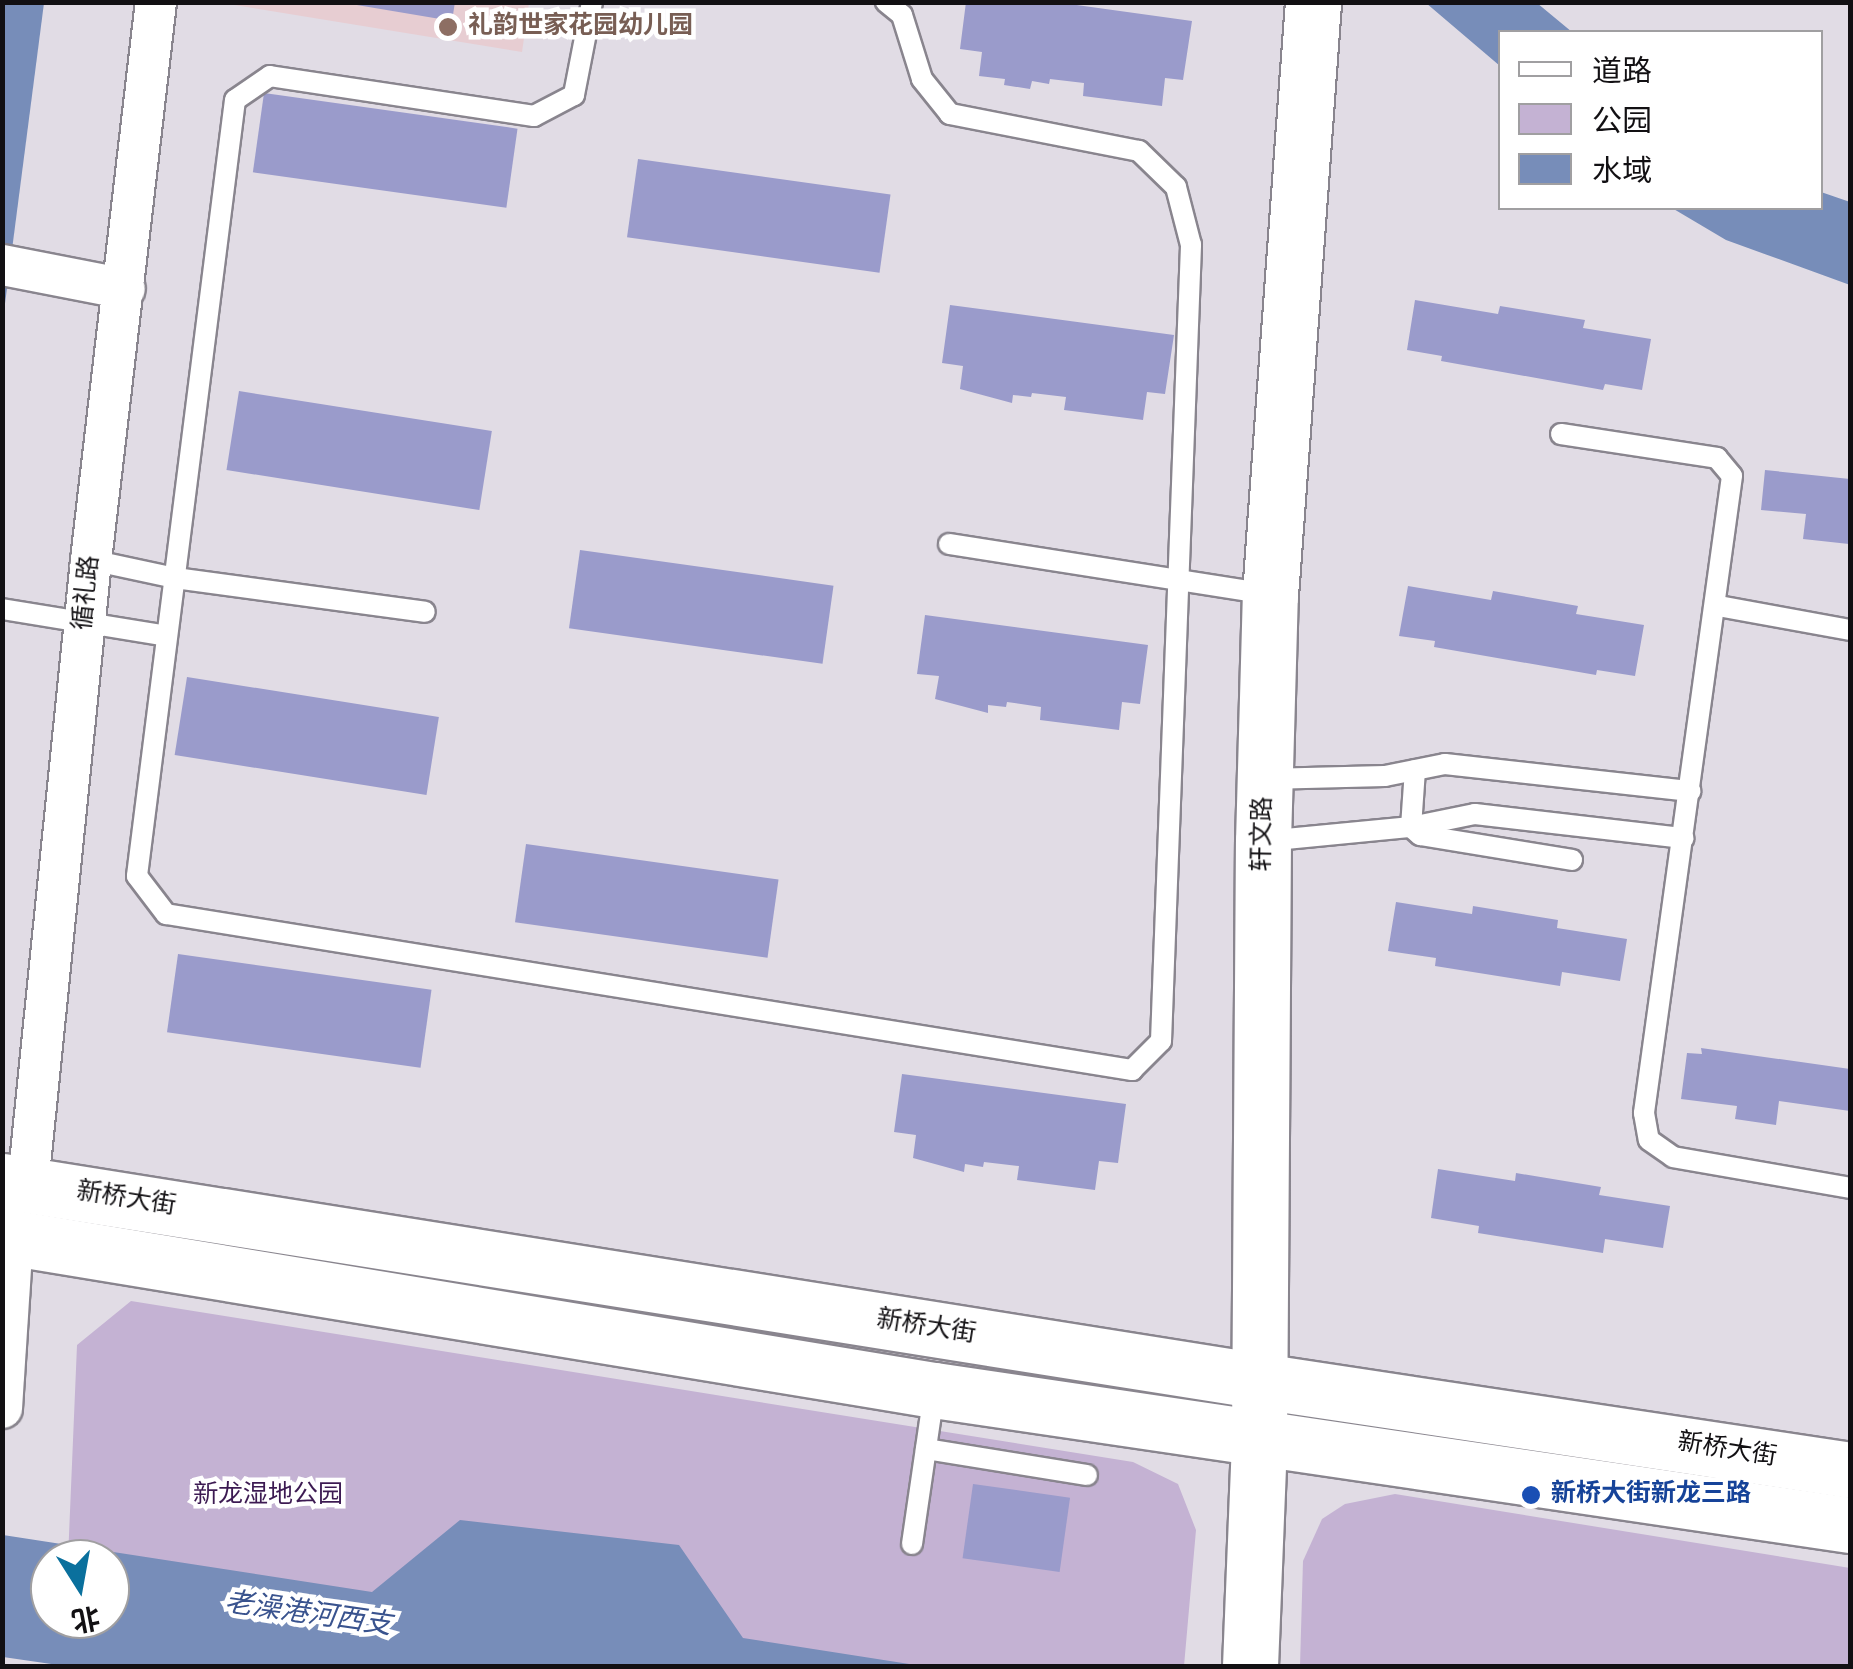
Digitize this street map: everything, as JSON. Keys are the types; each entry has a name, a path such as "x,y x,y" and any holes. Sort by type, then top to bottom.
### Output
{"street":[{"name":"循礼路","path":"15,1182 125,290 156,2"},
{"name":"轩文路","path":"1250,1666 1259,1440 1263,842 1270,595 1313,2"},
{"path":"7,266 125,290"},
{"name":"新桥大街","path":"15,1182 1260,1381 1850,1470"},
{"path":"2,1408 8,1237 934,1390 1850,1525"}],"lane":[{"path":"592,2 574,94 534,116 270,76 234,100 137,876 166,914 1132,1070 1161,1040 1191,246 1176,188 1139,151 950,114 922,79 902,15 886,2"},
{"path":"1561,434 1717,458 1732,476 1718,606 1644,1114 1648,1140 1672,1157 1850,1188"},
{"path":"949,544 1270,595"},
{"path":"91,560 175,578 425,612"},
{"path":"1718,606 1850,630"},
{"path":"2,609 168,636"},
{"path":"1265,779 1385,776 1446,764 1691,791"},
{"path":"1410,827 1415,770"},
{"path":"1263,842 1410,827 1475,814 1684,838"},
{"path":"1410,827 1420,834 1572,860"},
{"path":"912,1544 934,1390"},
{"path":"926,1449 1086,1475"}],"shaded area":[{"name":"礼韵世家花园幼儿园","path":"222,3 529,3 522,52"}],"green space":[{"name":"新龙湿地公园","path":"131,1301 1133,1462 1178,1484 1196,1530 1184,1666 64,1666 65,1639 130,1639 130,1539 69,1539 77,1345"},
{"path":"1395,1494 1850,1568 1850,1666 1300,1666 1303,1561 1322,1519 1345,1504"}],"water":[{"path":"3,3 44,3 3,319"},
{"path":"1426,3 1537,3 1570,30 1498,30 1498,64"},
{"path":"1823,193 1850,202 1850,285 1726,240 1675,210 1823,210"},
{"name":"老澡港河西支","path":"460,1520 679,1545 743,1638 922,1666 65,1666 3,1657 3,1535 30,1539 30,1639 130,1639 130,1555 372,1592"}],"building":[{"path":"339,2 455,2 452,21"},
{"path":"966,2 1055,2 1192,21 1183,80 1165,78 1162,106 1083,96 1084,83 1050,79 1049,84 1032,81 1030,89 1004,85 1005,79 979,76 982,52 960,49"},
{"path":"264,93 518,129 506,208 253,172"},
{"path":"638,159 891,194 880,273 627,237"},
{"path":"1415,300 1498,314 1500,306 1585,320 1583,328 1651,339 1642,390 1605,384 1603,390 1441,361 1442,356 1407,350"},
{"path":"950,305 1174,335 1165,394 1147,392 1143,420 1064,410 1066,397 1013,395 1012,403 960,389 963,366 942,363"},
{"path":"239,391 492,431 479,510 226,470"},
{"path":"1765,470 1850,479 1849,544 1803,539 1806,514 1761,510"},
{"path":"580,550 834,586 823,664 569,628"},
{"path":"1408,586 1491,600 1493,591 1578,606 1576,614 1644,625 1635,676 1597,670 1596,675 1434,647 1435,641 1399,636"},
{"path":"925,615 1148,645 1140,704 1122,702 1119,730 1040,720 1041,707 1007,702 1006,707 988,705 988,713 935,699 939,676 917,674"},
{"path":"187,677 439,717 427,795 175,755"},
{"path":"526,844 779,879 768,958 515,922"},
{"path":"1396,902 1472,914 1473,906 1558,920 1557,928 1627,939 1620,981 1562,972 1560,986 1435,966 1436,958 1388,951"},
{"path":"178,954 432,990 421,1068 167,1032"},
{"path":"1701,1048 1850,1069 1850,1111 1779,1101 1776,1125 1735,1119 1737,1106 1681,1099 1687,1053 1702,1054"},
{"path":"902,1074 1126,1104 1118,1163 1099,1161 1095,1190 1017,1180 1019,1166 965,1164 964,1172 913,1158 916,1135 894,1132"},
{"path":"1438,1169 1515,1181 1516,1173 1601,1187 1599,1195 1670,1206 1663,1248 1605,1239 1603,1253 1478,1233 1479,1226 1431,1218"},
{"path":"973,1484 1070,1498 1060,1572 963,1558"}],"place":[{"name":"礼韵世家花园幼儿园","path":"448,27"},
{"name":"新桥大街新龙三路","path":"1531,1495"}]}
